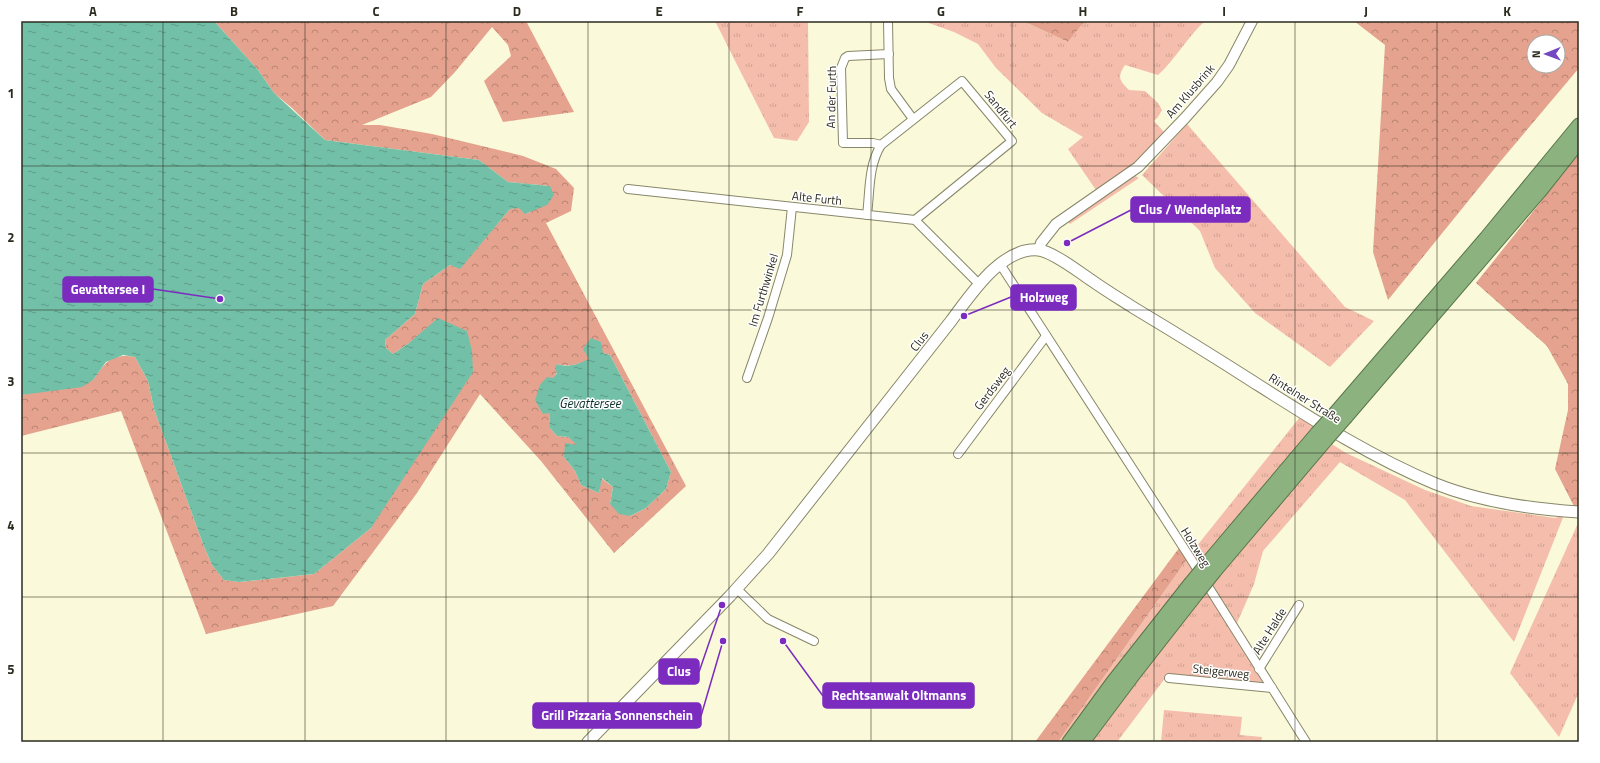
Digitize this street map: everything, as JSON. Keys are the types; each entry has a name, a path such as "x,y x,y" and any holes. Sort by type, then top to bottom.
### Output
{"highway":[{"path":"1341,414 1579,125"},
{"path":"1069,742 1112,683 1195,587 1321,436 1536,196 1579,142"},
{"path":"1083,742 1134,674 1195,587"}],"main road":[{"name":"Clus","path":"588,742 737,589 772,548 979,284 1000,264 1014,256 1027,250 1039,250"},
{"name":"Rintelner Straße","path":"1039,250 1061,260 1112,294 1303,413 1377,457 1438,484 1464,493 1514,505 1579,512"}],"street":[{"path":"888,21 891,89 913,119"},
{"name":"Am Klusbrink","path":"1039,250 1041,243 1056,224 1135,169 1146,159 1216,82 1238,50 1252,21"},
{"name":"An der Furth","path":"881,145 873,143 843,143 841,68 845,58 848,56 889,54"},
{"name":"Sandfurt","path":"867,215 872,167 874,158 881,145 962,81 1012,141 915,220"},
{"name":"Alte Furth","path":"628,189 915,220"},
{"name":"Im Furthwinkel","path":"747,378 768,318 787,255 792,207"},
{"path":"915,220 979,284"},
{"name":"Holzweg","path":"1000,264 1189,556 1306,742"},
{"name":"Gerdsweg","path":"958,454 1046,336"},
{"path":"737,589 768,619 814,641"},
{"name":"Alte Halde","path":"1259,669 1299,605"},
{"name":"Steigerweg","path":"1169,678 1272,688"}],"green space":[{"path":"214,21 526,21 574,112 503,122 484,81 511,56 508,45 492,27 455,72 431,97 362,125 380,125 432,134 523,156 556,169 574,188 571,211 546,223 686,486 614,553 541,461 480,394 417,493 333,606 206,634 121,411 21,436 21,395 93,380 110,360 120,356 135,357 148,381 154,409 203,544 212,565 224,580 240,582 314,574 371,528 409,343 393,354 386,348 385,340 415,314 423,284 450,265 460,268 510,209 519,207 525,214 530,212 550,186 508,182 479,160 325,140 274,93 258,70","holes":["603,353 610,355 671,472 666,489 646,508 630,516 610,504 613,487 601,478 599,493 581,485 575,471 564,457 578,445 568,437 557,436 549,427 553,379 557,372 557,364 575,365"]},
{"path":"715,21 808,21 809,122 797,141 774,138"},
{"path":"923,21 1023,21 1068,42 1085,21 1095,21 1098,23 1099,21 1205,21 1158,75 1125,65 1120,76 1121,81 1129,90 1145,91 1158,103 1162,110 1154,121 1164,132 1130,173 1139,178 1070,224 1064,217 1098,193 1068,149 1083,137 1042,113 996,68 978,44 954,32"},
{"path":"1023,21 1085,21 1068,42"},
{"path":"1354,21 1579,21 1579,68 1499,163 1388,300 1373,252 1385,45"},
{"path":"1187,124 1345,307 1374,321 1330,367 1255,313 1215,268 1200,231 1142,175"},
{"path":"1579,154 1579,516 1555,469 1568,410 1568,384 1547,346 1476,283"},
{"path":"1300,417 1315,426 1200,564 1192,552"},
{"path":"1330,443 1346,453 1425,490 1471,506 1555,518 1564,515 1514,642 1405,500 1340,462 1263,551 1254,584 1237,623 1212,584"},
{"path":"1579,521 1579,692 1559,737 1510,673"},
{"path":"1182,544 1190,555 1058,742 1035,742"},
{"path":"1190,555 1272,687 1166,677 1117,742 1058,742"},
{"path":"1164,710 1242,717 1240,735 1262,737 1261,742 1161,742"}],"water":[{"path":"21,21 214,21 258,70 274,93 325,140 479,160 508,182 550,186 554,195 547,205 525,214 519,208 510,209 460,269 450,265 423,284 415,314 385,340 386,348 393,354 409,343 438,318 467,331 472,351 473,372 371,528 314,574 239,582 224,580 212,565 203,544 154,409 148,381 135,357 123,355 106,362 93,380 82,387 21,395"},
{"name":"Gevattersee","path":"591,338 601,342 603,353 610,355 671,472 666,489 646,508 630,516 619,514 610,504 613,487 602,478 599,493 581,485 575,471 564,457 565,443 577,445 568,437 557,436 549,427 550,413 543,414 535,400 540,385 547,377 553,378 557,373 555,368 557,364 577,364 589,359 583,349"}],"place":[{"name":"Clus / Wendeplatz","path":"1067,243"},
{"name":"Gevattersee I","path":"220,299"},
{"name":"Holzweg","path":"964,316"},
{"name":"Clus","path":"722,605"},
{"name":"Grill Pizzaria Sonnenschein","path":"723,641"},
{"name":"Rechtsanwalt Oltmanns","path":"783,641"}]}
